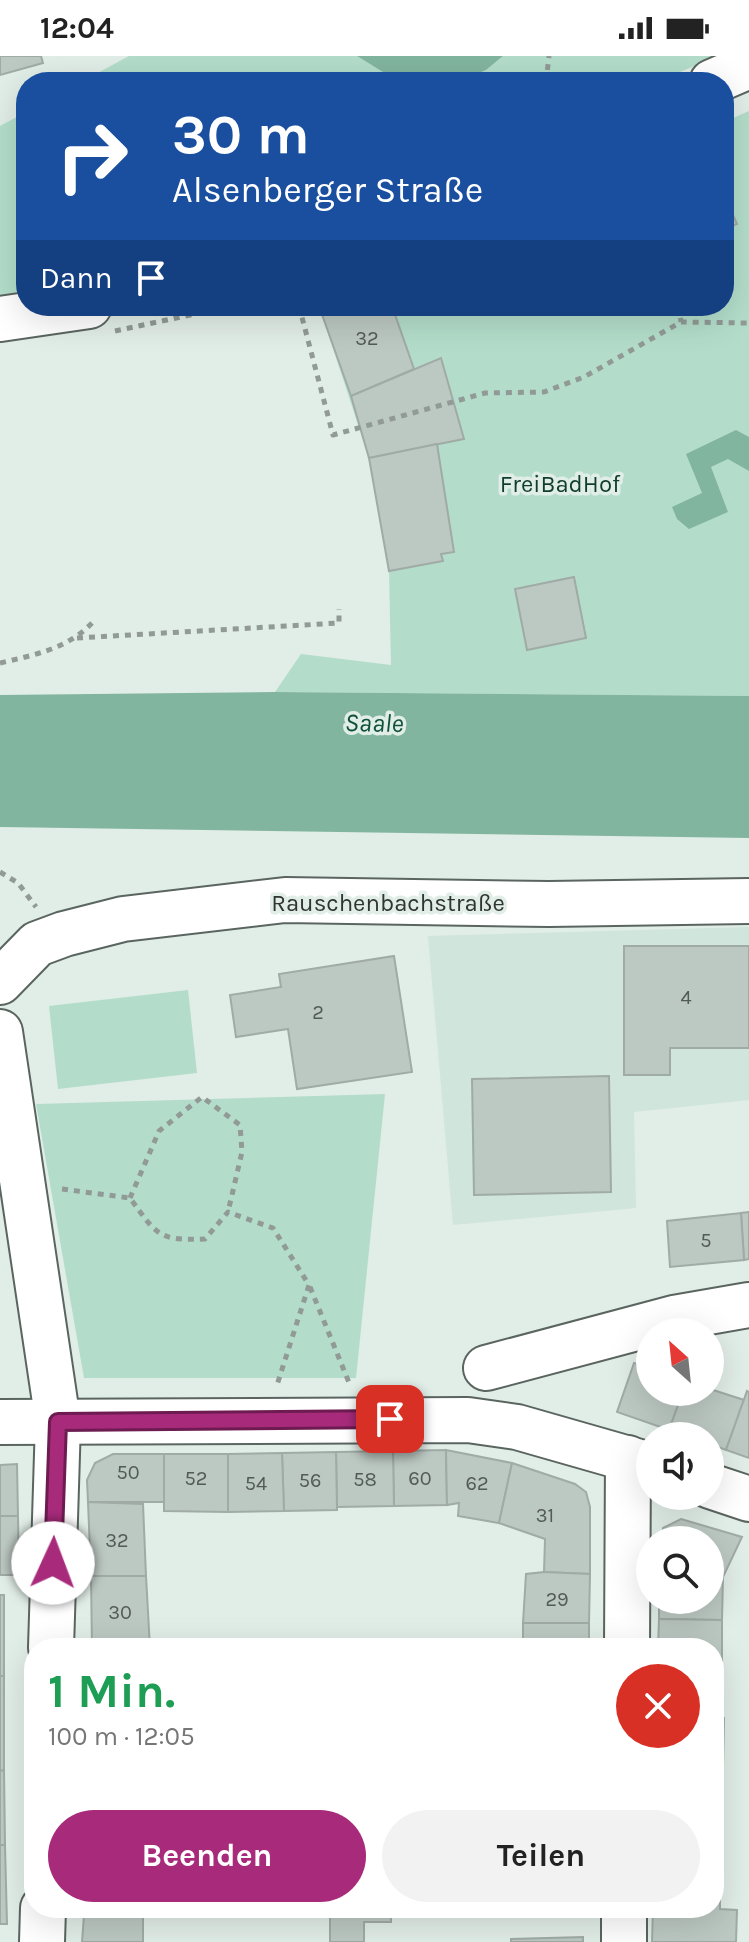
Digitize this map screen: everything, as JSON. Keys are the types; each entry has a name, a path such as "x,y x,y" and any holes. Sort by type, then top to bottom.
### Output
{"street":[{"path":"0,319 21,316"},
{"name":"Rauschenbachstraße","path":"0,982 37,944 58,936 123,919 285,900 549,904 749,901"},
{"path":"0,1032 58,1422 51,1638"},
{"path":"486,1368 674,1318 749,1305"},
{"path":"0,1422 468,1420 517,1427 636,1461"},
{"path":"724,1491 749,1499"},
{"path":"628,1638 636,1508"},
{"path":"42,1942 43,1918"},
{"path":"624,1918 624,1942"}],"path":[{"path":"549,58 557,56"},
{"path":"302,316 333,435 477,395 544,392 584,377 681,322 749,323"},
{"path":"680,316 681,322"},
{"path":"0,663 40,654 77,638 339,623 339,609"},
{"path":"77,638 92,623"},
{"path":"0,872 18,883 58,936"},
{"path":"22,1184 130,1198 152,1228 170,1240 205,1239 228,1212 242,1152 240,1125 202,1097 159,1131 130,1198"},
{"path":"228,1212 273,1228 309,1285 364,1419"},
{"path":"266,1420 309,1285"}],"shaded area":[{"path":"749,927 749,1100 634,1112 636,1208 453,1225 428,936"}],"green space":[{"path":"129,56 357,56 383,72 99,72"},
{"path":"503,56 718,56 680,72 482,72"},
{"name":"FreiBadHof","path":"749,111 749,696 275,692 301,654 391,665 389,571 369,458 322,316 734,316 734,118"},
{"path":"16,117 16,296 0,297 0,126"},
{"path":"188,990 197,1073 58,1089 49,1006"},
{"path":"385,1094 356,1378 84,1378 36,1104"}],"water":[{"path":"357,56 503,56 482,72 383,72"},
{"path":"736,430 749,437 749,471 728,459 711,467 728,512 689,529 677,519 672,507 702,493 686,454"},
{"name":"Saale","path":"275,692 749,696 749,838 0,827 0,695"}],"building":[{"path":"0,56 41,56 43,63 0,75"},
{"path":"323,316 395,316 414,369 351,396"},
{"path":"441,358 464,439 369,458 351,396"},
{"path":"437,444 454,552 441,554 443,561 389,571 369,458"},
{"path":"574,577 586,638 527,650 515,589"},
{"path":"624,946 749,946 749,1048 670,1048 670,1075 624,1075"},
{"path":"394,956 412,1072 297,1089 288,1029 236,1037 230,995 281,987 279,974"},
{"path":"609,1076 611,1192 474,1195 472,1079"},
{"path":"749,1212 749,1259 744,1260 741,1213"},
{"path":"741,1213 744,1260 670,1267 667,1221"},
{"path":"634,1363 636,1406 678,1406 672,1422 646,1422 617,1412"},
{"path":"749,1392 749,1458 726,1450"},
{"path":"724,1394 744,1400 726,1450 724,1422 672,1422 678,1406 724,1406"},
{"path":"446,1450 447,1505 394,1506 393,1451"},
{"path":"446,1450 512,1463 499,1523 458,1516 459,1503 447,1505"},
{"path":"393,1451 394,1506 337,1507 336,1452"},
{"path":"336,1452 337,1510 284,1511 282,1453"},
{"path":"282,1453 284,1511 228,1512 228,1454"},
{"path":"113,1454 164,1454 164,1502 88,1502 87,1480 95,1463"},
{"path":"164,1454 228,1454 228,1512 164,1511"},
{"path":"512,1463 575,1484 586,1492 590,1507 590,1574 544,1572 545,1539 499,1523"},
{"path":"17,1464 18,1516 0,1516 0,1465"},
{"path":"88,1502 143,1504 146,1576 91,1576"},
{"path":"0,1516 18,1516 19,1575 0,1575"},
{"path":"681,1519 705,1526 667,1526"},
{"path":"724,1532 742,1537 724,1575"},
{"path":"526,1574 590,1574 589,1623 523,1623"},
{"path":"91,1576 146,1576 149,1638 92,1638"},
{"path":"0,1595 4,1595 4,1676 0,1676"},
{"path":"659,1614 722,1614 722,1620 659,1619"},
{"path":"659,1619 722,1620 722,1638 658,1638"},
{"path":"523,1623 589,1623 589,1638 523,1638"},
{"path":"0,1676 4,1676 4,1770 0,1771"},
{"path":"4,1770 5,1845 0,1845 0,1771"},
{"path":"0,1845 5,1845 7,1924 0,1924"},
{"path":"724,1909 737,1910 736,1942 652,1942 653,1918 724,1918"},
{"path":"84,1918 143,1918 143,1942 82,1942"},
{"path":"330,1918 391,1918 391,1922 364,1922 364,1942 330,1942"},
{"path":"583,1937 583,1942 511,1942 511,1939"}],"route":[{"path":"53,1563 58,1422 390,1419"}]}
